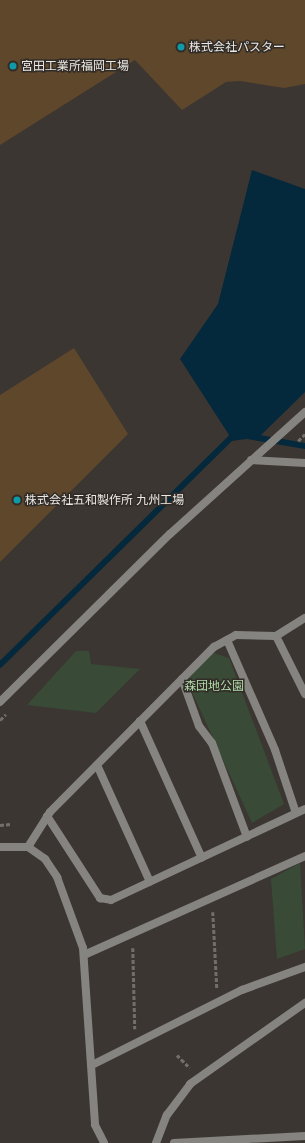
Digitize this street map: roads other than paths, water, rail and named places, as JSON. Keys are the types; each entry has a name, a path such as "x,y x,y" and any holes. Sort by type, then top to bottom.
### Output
{"street":[{"path":"0,702 170,534 305,412"},
{"path":"251,460 305,463"},
{"path":"28,847 47,816 214,647 236,635 276,636 305,618"},
{"path":"276,636 305,694"},
{"path":"227,640 275,750 296,813"},
{"path":"182,679 199,726 212,743 247,837"},
{"path":"140,721 202,858"},
{"path":"97,765 150,882"},
{"path":"47,816 100,898 112,900 305,809"},
{"path":"0,848 28,847 44,859 57,877 84,955 96,1125 104,1143"},
{"path":"84,955 305,856"},
{"path":"92,1065 218,1002 305,967"},
{"path":"156,1143 167,1116 190,1084 305,1003"},
{"path":"174,1143 305,1136"}],"water":[{"path":"252,170 305,189 305,392 257,439 246,435 231,438 180,359 218,304"}],"waterway":[{"path":"0,665 231,438 248,436 305,446"}],"place":[{"name":"株式会社パスター","path":"181,47"},
{"name":"宮田工業所福岡工場","path":"13,66"},
{"name":"株式会社五和製作所 九州工場","path":"17,500"}],"park label":[{"name":"森団地公園","path":"214,686"}]}
